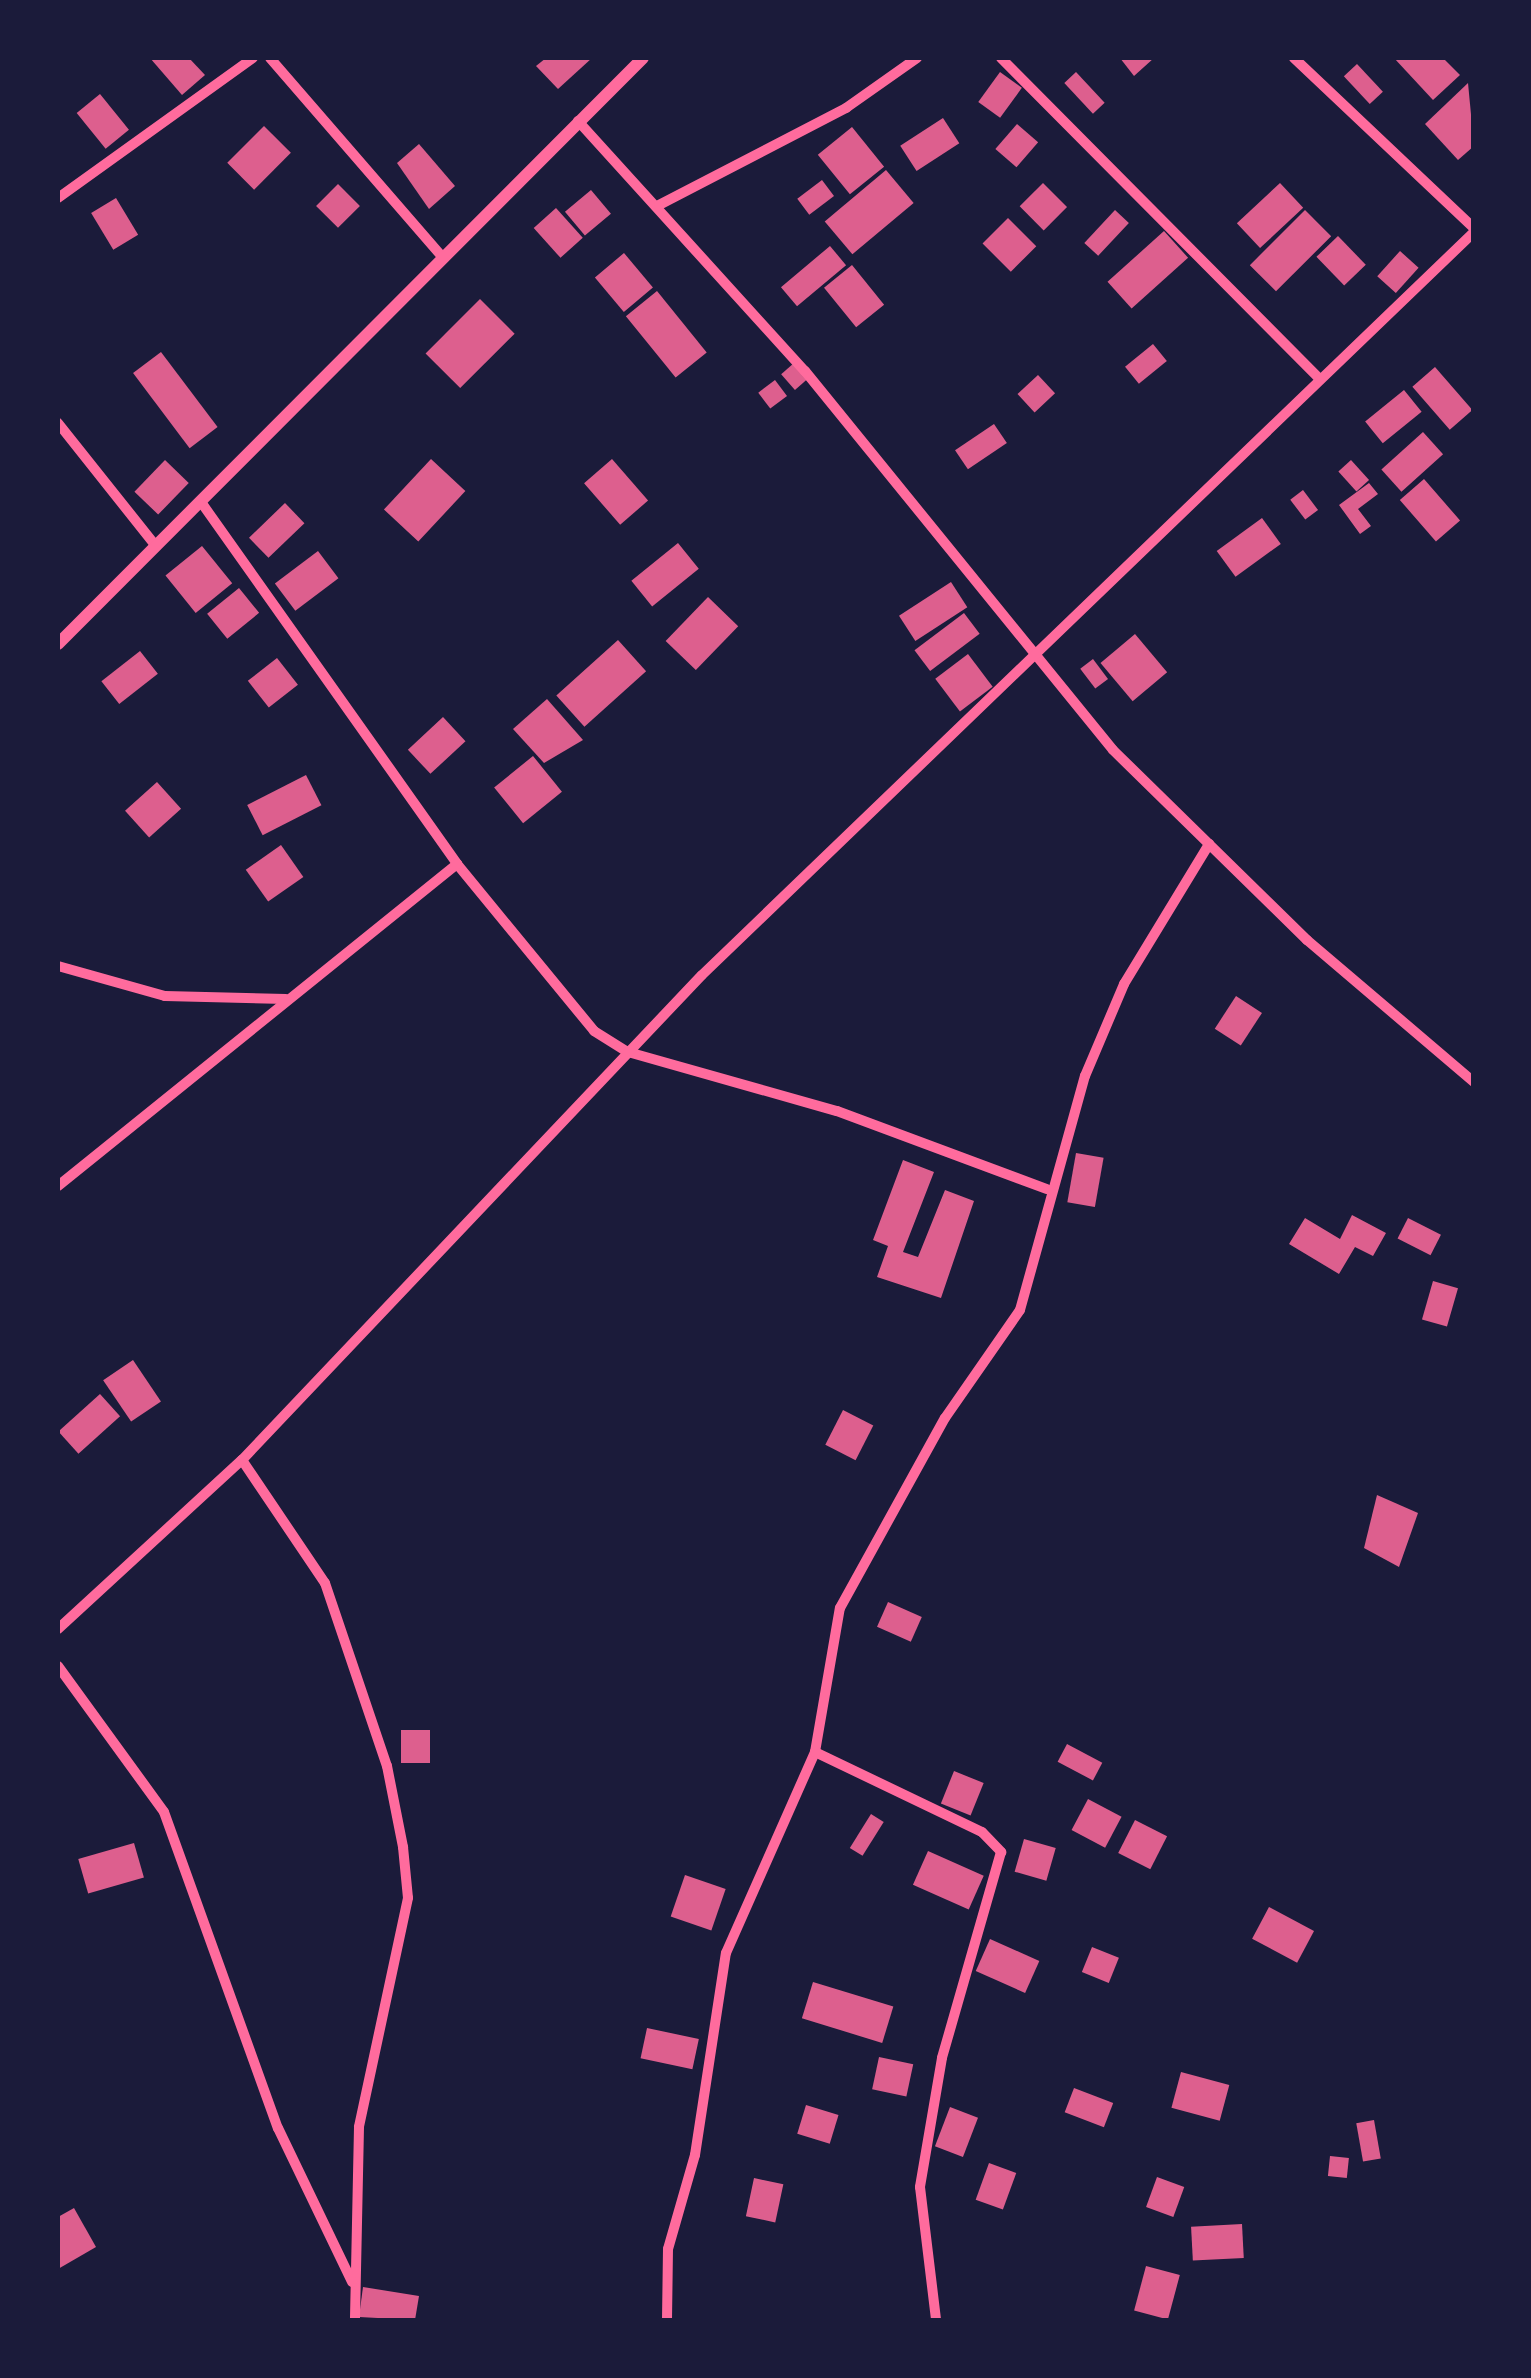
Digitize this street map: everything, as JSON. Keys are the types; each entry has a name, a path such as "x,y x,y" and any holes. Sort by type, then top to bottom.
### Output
{"street":[{"path":"58,198 252,58"},
{"path":"270,58 443,258"},
{"path":"58,644 644,58"},
{"path":"660,205 846,108 917,58"},
{"path":"1000,58 1320,378"},
{"path":"58,1629 242,1460 628,1052 1474,230 1294,58"},
{"path":"578,121 660,205 925,513 1032,657 1209,844 1474,1082"},
{"path":"58,423 156,546"},
{"path":"201,502 548,986 628,1052 837,1112 1047,1189"},
{"path":"668,2320 668,2249 695,2155 726,1952 815,1752 840,1608 945,1418 1020,1310 1047,1189 1124,984 1209,844"},
{"path":"58,1186 457,864"},
{"path":"58,966 165,996 287,999"},
{"path":"242,1460 324,1584 387,1766 402,1847 408,1898 359,2127 355,2320"},
{"path":"58,1666 164,1812 278,2128 355,2288"},
{"path":"815,1752 982,1832 1001,1852 942,2058 920,2187 936,2320"}],"building":[{"path":"150,58 189,58 205,75 182,95"},
{"path":"546,58 592,58 558,89 536,66"},
{"path":"1120,58 1154,58 1134,76"},
{"path":"1394,58 1443,58 1460,75 1433,100"},
{"path":"1357,64 1383,92 1370,104 1344,76"},
{"path":"1000,72 1022,88 1000,118 978,102"},
{"path":"1076,72 1105,103 1093,114 1064,83"},
{"path":"1468,83 1474,146 1458,160 1425,124"},
{"path":"100,94 129,130 106,149 77,113"},
{"path":"943,118 959,143 917,171 900,146"},
{"path":"1017,124 1038,142 1016,167 995,149"},
{"path":"264,126 291,153 254,190 227,163"},
{"path":"852,127 884,167 850,194 818,155"},
{"path":"419,144 455,186 429,209 397,163"},
{"path":"886,170 914,203 852,254 825,221"},
{"path":"822,180 834,196 809,215 797,199"},
{"path":"1043,183 1067,207 1044,230 1020,206"},
{"path":"1280,183 1303,208 1260,248 1237,223"},
{"path":"338,184 360,206 338,228 316,206"},
{"path":"591,190 611,214 585,236 565,212"},
{"path":"116,198 138,235 113,250 91,213"},
{"path":"556,208 583,238 560,258 534,228"},
{"path":"1115,210 1129,223 1098,256 1084,243"},
{"path":"1305,210 1331,236 1276,291 1250,265"},
{"path":"1008,218 1036,246 1011,272 983,243"},
{"path":"1164,231 1188,258 1132,309 1108,282"},
{"path":"1338,236 1366,265 1344,286 1316,257"},
{"path":"830,246 846,265 797,306 781,287"},
{"path":"1400,251 1419,268 1396,293 1377,276"},
{"path":"624,253 653,287 624,312 595,277"},
{"path":"852,265 884,305 856,327 824,288"},
{"path":"657,291 707,352 676,378 626,316"},
{"path":"480,299 515,334 460,388 426,353"},
{"path":"1153,344 1167,361 1139,384 1125,367"},
{"path":"161,352 218,427 190,448 133,373"},
{"path":"794,363 808,379 795,390 781,374"},
{"path":"1435,367 1472,410 1450,430 1412,387"},
{"path":"1038,375 1055,393 1035,412 1018,394"},
{"path":"775,380 787,396 770,409 758,393"},
{"path":"1404,390 1422,412 1383,443 1365,421"},
{"path":"994,424 1007,443 968,469 955,450"},
{"path":"1423,432 1443,454 1401,492 1381,469"},
{"path":"431,459 465,491 418,542 384,509"},
{"path":"612,459 648,501 620,525 584,483"},
{"path":"165,460 189,483 158,515 134,492"},
{"path":"1351,460 1369,480 1356,491 1338,471"},
{"path":"1424,479 1460,521 1436,542 1400,500"},
{"path":"1369,483 1378,494 1358,509 1371,526 1360,534 1339,505"},
{"path":"1303,490 1318,510 1305,520 1290,500"},
{"path":"285,503 304,523 268,558 249,538"},
{"path":"1262,518 1281,544 1236,577 1217,551"},
{"path":"678,543 699,569 652,606 631,581"},
{"path":"202,546 232,583 196,613 165,576"},
{"path":"318,551 338,578 295,611 275,583"},
{"path":"951,582 967,607 915,641 899,616"},
{"path":"239,588 259,613 227,639 207,614"},
{"path":"708,597 738,626 696,670 666,641"},
{"path":"964,613 980,634 930,671 914,650"},
{"path":"1135,634 1167,672 1133,701 1101,663"},
{"path":"618,640 646,671 584,727 556,696"},
{"path":"140,651 158,674 119,704 101,681"},
{"path":"968,654 993,687 960,711 935,679"},
{"path":"277,658 298,685 269,708 248,681"},
{"path":"1093,659 1108,679 1095,689 1080,669"},
{"path":"547,699 583,740 544,763 513,729"},
{"path":"443,717 466,741 430,774 408,750"},
{"path":"533,756 562,792 523,823 494,787"},
{"path":"306,775 321,805 263,835 247,805"},
{"path":"157,782 181,809 149,838 125,811"},
{"path":"281,845 303,877 268,902 246,870"},
{"path":"1236,996 1262,1013 1241,1046 1215,1029"},
{"path":"1076,1153 1104,1158 1095,1207 1067,1202"},
{"path":"903,1160 934,1172 903,1252 918,1257 945,1190 974,1201 941,1298 877,1277 888,1246 873,1240"},
{"path":"1352,1215 1386,1233 1373,1256 1355,1247 1339,1274 1289,1244 1305,1218 1340,1239"},
{"path":"1408,1218 1441,1235 1431,1255 1398,1238"},
{"path":"1433,1281 1458,1288 1447,1327 1422,1319"},
{"path":"133,1360 161,1401 131,1422 103,1380"},
{"path":"100,1394 120,1416 78,1454 58,1431"},
{"path":"843,1410 873,1425 856,1460 825,1445"},
{"path":"1377,1495 1418,1513 1399,1567 1364,1548"},
{"path":"888,1602 922,1617 911,1642 877,1627"},
{"path":"401,1730 430,1730 430,1763 401,1763"},
{"path":"1067,1744 1102,1763 1093,1780 1058,1762"},
{"path":"954,1771 984,1783 971,1815 941,1803"},
{"path":"1088,1799 1122,1817 1105,1848 1072,1830"},
{"path":"871,1814 884,1822 863,1856 850,1848"},
{"path":"1135,1820 1167,1836 1150,1869 1118,1853"},
{"path":"1024,1839 1056,1848 1046,1881 1015,1872"},
{"path":"134,1843 144,1878 88,1894 78,1859"},
{"path":"928,1851 984,1876 969,1910 913,1885"},
{"path":"685,1875 726,1889 711,1931 671,1917"},
{"path":"1269,1907 1314,1931 1297,1963 1252,1939"},
{"path":"990,1939 1039,1961 1025,1993 976,1971"},
{"path":"1092,1947 1119,1958 1109,1983 1082,1972"},
{"path":"813,1982 893,2007 882,2043 802,2018"},
{"path":"647,2028 699,2039 692,2069 641,2058"},
{"path":"879,2057 913,2064 906,2097 872,2089"},
{"path":"1181,2072 1229,2085 1220,2121 1171,2108"},
{"path":"1074,2088 1113,2103 1104,2127 1065,2112"},
{"path":"806,2105 839,2115 830,2144 797,2134"},
{"path":"950,2107 978,2118 963,2157 935,2146"},
{"path":"1374,2120 1381,2158 1363,2162 1356,2123"},
{"path":"1330,2156 1349,2158 1347,2178 1328,2176"},
{"path":"989,2163 1016,2173 1003,2210 976,2200"},
{"path":"1157,2177 1184,2187 1173,2217 1146,2207"},
{"path":"754,2178 783,2184 775,2222 746,2216"},
{"path":"74,2208 96,2247 58,2269 58,2217"},
{"path":"1242,2224 1244,2258 1193,2261 1191,2227"},
{"path":"1146,2266 1180,2275 1168,2319 1134,2310"},
{"path":"363,2287 419,2296 415,2320 359,2317"}]}
